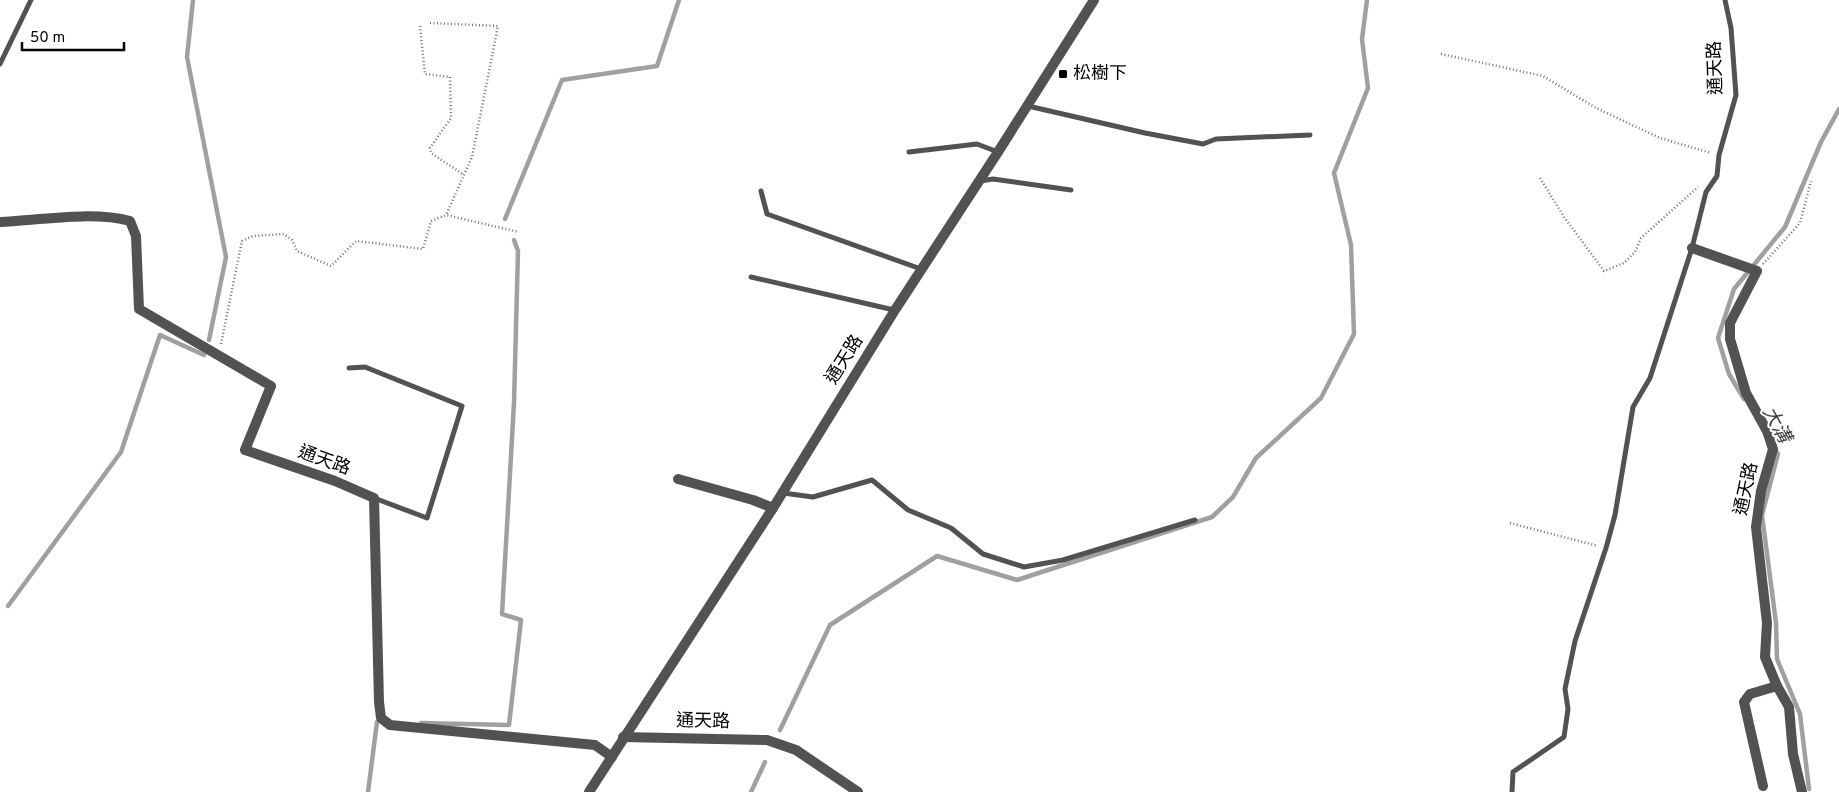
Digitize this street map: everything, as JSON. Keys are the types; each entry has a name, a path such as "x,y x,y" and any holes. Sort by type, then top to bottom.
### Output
{"street":[{"name":"通天路","path":"589,792 773,508 895,310 980,181 1094,0"},
{"name":"通天路","path":"0,222 84,217 118,218 130,221 136,236 139,309 271,386 245,450 335,481 374,498"},
{"path":"1692,248 1758,271"},
{"name":"通天路","path":"1758,271 1730,323 1730,339 1746,393 1767,431 1773,450 1760,491 1756,527 1767,623 1765,657 1777,686 1789,707 1793,754 1802,792"},
{"path":"678,479 753,500 773,508"},
{"path":"374,498 381,718 390,725 595,745 612,757"},
{"path":"1763,786 1744,702 1750,694 1777,686"},
{"name":"通天路","path":"623,737 767,740 796,750 858,792"}],"lane":[{"path":"0,64 31,0"},
{"name":"通天路","path":"1512,792 1513,772 1564,737 1568,709 1565,689 1575,641 1615,515 1634,406 1650,378 1692,248 1706,192 1717,176 1719,155 1736,95 1731,28 1725,0"},
{"path":"1027,106 1203,144 1216,139 1310,135"},
{"path":"909,152 977,144 998,152"},
{"path":"980,181 993,179 1071,190"},
{"path":"761,191 767,214 922,270"},
{"path":"751,277 895,310"},
{"path":"350,368 365,367 462,406 427,518 374,498"},
{"path":"782,493 813,497 872,480 908,510 950,528 983,554 1024,567 1064,560 1195,520"}],"path":[{"path":"430,23 498,26 472,157 446,215"},
{"path":"420,26 425,74 450,77 451,118 430,148 430,153 464,175"},
{"path":"1441,54 1543,76 1596,108 1660,138 1719,155"},
{"path":"1540,178 1564,217 1604,271 1624,263 1635,252 1641,238 1697,186 1706,192"},
{"path":"1758,271 1800,222 1811,181"},
{"path":"219,356 242,241 253,236 284,234 292,240 297,251 331,266 356,241 423,250 431,221 446,215 519,232"},
{"path":"1510,522 1606,548"}],"waterway":[{"path":"193,0 187,57 226,257 209,340"},
{"path":"505,219 562,80 657,66 679,0"},
{"path":"780,730 830,625 937,556 1017,580 1212,517 1233,497 1256,458 1321,398 1354,334 1351,245 1334,173 1368,88 1362,39 1367,0"},
{"name":"大溝","path":"1744,399 1729,374 1718,338 1734,289 1785,227 1821,142 1839,109"},
{"path":"421,723 509,725 521,620 502,614 514,403 518,251 514,240"},
{"path":"8,606 121,452 160,335 204,355"},
{"name":"大溝","path":"1774,448 1778,454 1762,515 1776,623 1777,659 1800,714 1809,789"},
{"path":"368,792 377,722"},
{"path":"751,792 765,762"}],"place":[{"name":"松樹下","path":"1063,74"}]}
